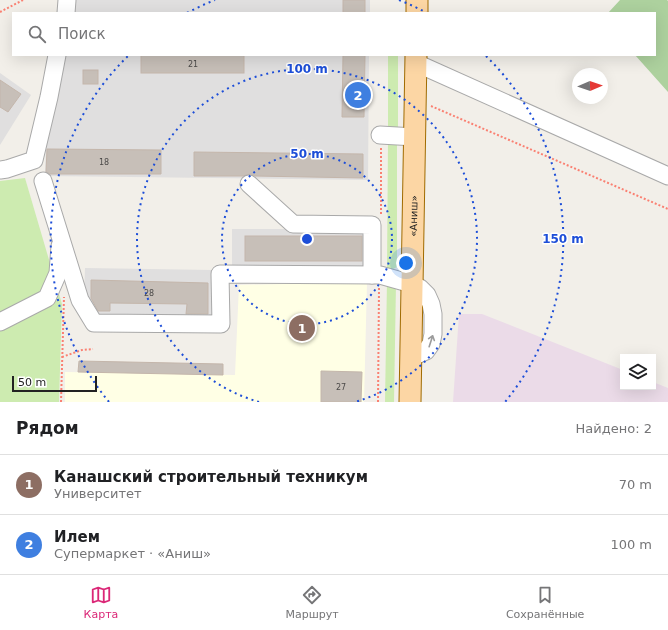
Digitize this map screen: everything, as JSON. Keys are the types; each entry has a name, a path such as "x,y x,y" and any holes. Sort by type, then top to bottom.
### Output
{"main road":[{"path":"416,12 417,0"},
{"name":"«Аниш»","path":"410,402 416,59"}],"street":[{"path":"66,12 67,0"},
{"path":"0,170 34,160 58,56"},
{"path":"416,59 668,176"},
{"path":"380,135 415,137"},
{"path":"43,181 80,300 94,323 221,324 220,274 376,275 412,284"},
{"path":"249,184 293,224 372,224 376,275"},
{"path":"0,322 47,298 58,273 61,238"}],"path":[{"path":"0,12 23,0"},
{"path":"415,99 668,209"},
{"path":"380,135 381,218"},
{"path":"58,273 64,292 61,402"},
{"path":"376,275 378,402"},
{"path":"62,357 82,350 93,349"}],"shaded area":[{"path":"75,0 370,0 370,12 72,12"},
{"path":"64,56 369,56 368,180 45,176 46,144"},
{"path":"0,73 31,95 0,145"},
{"path":"232,229 368,229 368,268 232,268"},
{"path":"85,268 213,270 212,320 93,316 84,300"},
{"path":"367,282 364,402 65,402 65,372 235,375 239,285"},
{"path":"459,314 482,314 620,369 620,390 656,390 656,383 668,388 668,402 453,402"}],"green space":[{"path":"620,0 668,1 668,92 636,56 656,56 656,12 609,12"},
{"path":"388,56 398,56 398,131 388,134"},
{"path":"388,141 397,142 397,267 393,269 387,269"},
{"path":"25,178 62,304 59,402 0,402 0,181"},
{"path":"387,280 396,283 394,402 385,402"}],"building":[{"path":"343,0 365,0 365,12 343,12"},
{"path":"141,56 244,56 244,73 141,73"},
{"path":"343,56 365,56 364,117 342,117"},
{"path":"83,70 98,70 98,84 83,84"},
{"path":"0,80 21,94 8,112 0,107"},
{"path":"47,149 161,150 161,174 50,174 46,172"},
{"path":"194,152 363,154 363,178 255,176 251,174 243,176 194,176"},
{"path":"245,236 362,236 362,261 245,261"},
{"path":"91,280 208,283 208,314 186,314 187,304 110,303 110,311 98,311 91,298"},
{"path":"79,361 223,364 223,375 78,372"},
{"path":"321,371 362,372 361,402 321,402"}],"place":[{"name":"Илем","path":"358,95"},
{"name":"Канашский строительный техникум","path":"302,328"}]}
